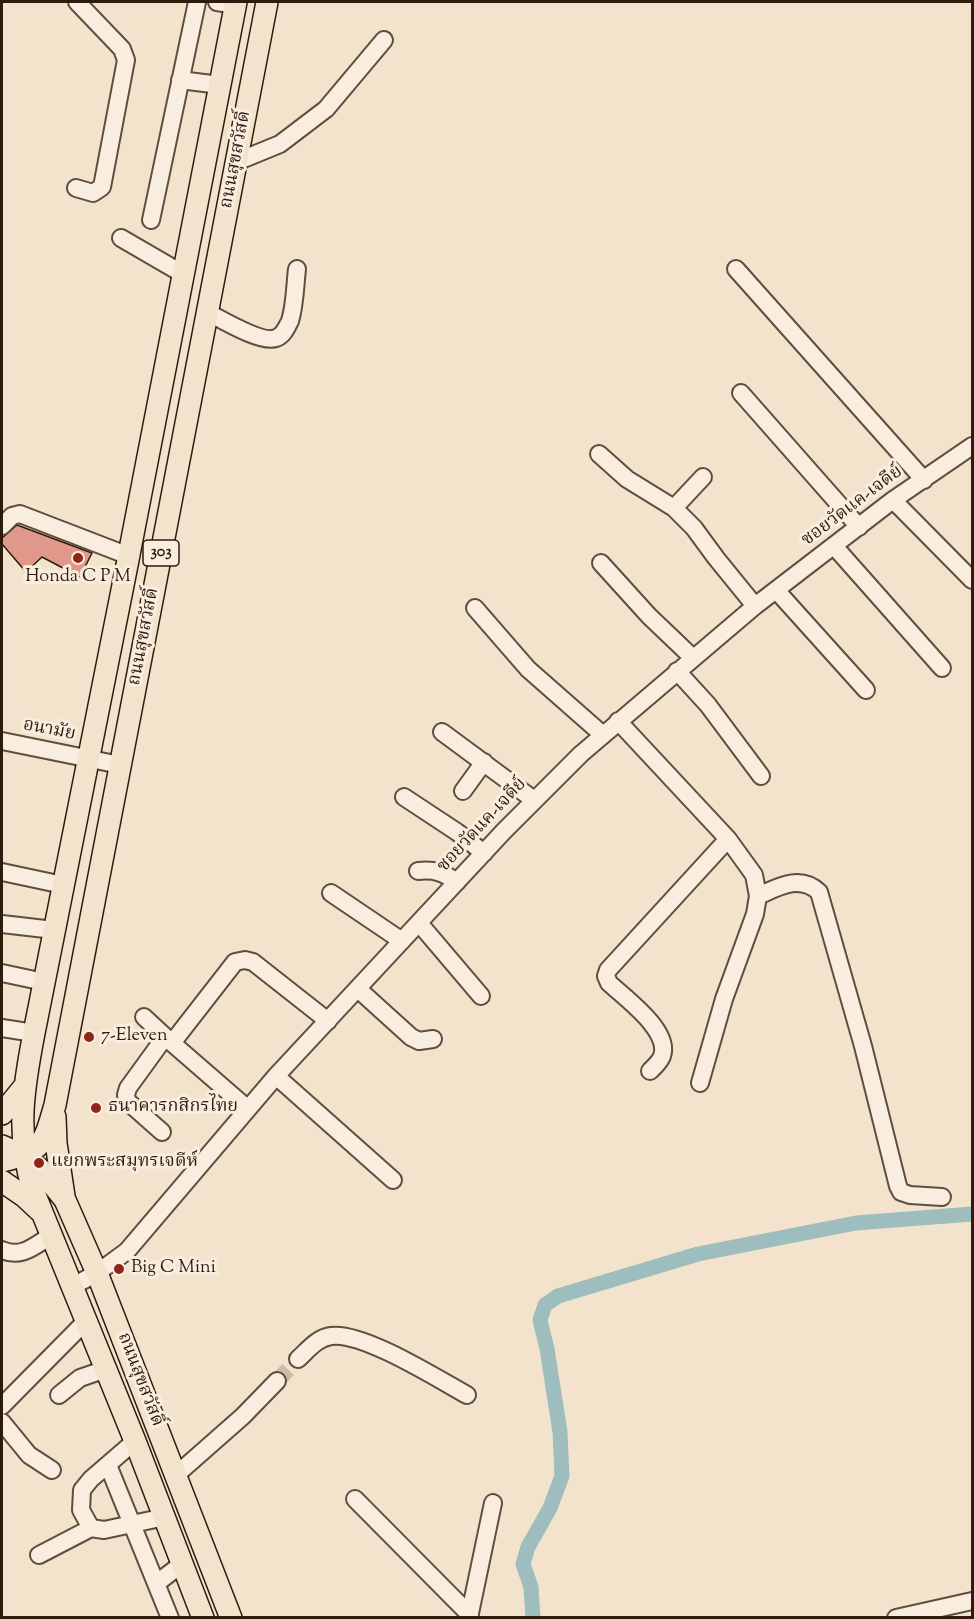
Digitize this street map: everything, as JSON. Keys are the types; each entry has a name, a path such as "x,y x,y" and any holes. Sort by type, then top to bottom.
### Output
{"main road":[{"name":"ถนนสุขสวัสดิ์","path":"24,1156 36,1149 42,1141 55,1105 267,2"},
{"name":"ถนนสุขสวัสดิ์","path":"203,1617 73,1286 41,1212 24,1156 24,1087 220,85 230,3"},
{"path":"2,1114 24,1087"},
{"path":"55,1105 57,1143 65,1200"},
{"name":"ถนนสุขสวัสดิ์","path":"2,1146 24,1156 41,1170 65,1200 97,1273 231,1617"},
{"path":"2,1161 24,1156"},
{"path":"2,1181 41,1212"}],"street":[{"path":"151,220 197,2"},
{"path":"76,188 93,193 102,187 126,60 122,50 86,5"},
{"path":"236,162 280,144 326,109 384,40"},
{"path":"180,80 220,85"},
{"path":"121,238 183,274"},
{"path":"736,269 924,480"},
{"path":"207,312 258,337 269,340 276,338 283,334 290,321 297,270"},
{"path":"741,393 859,527"},
{"name":"ซอยวัดแค-เจดีย์","path":"73,1286 97,1273 127,1251 276,1076 534,800 603,735 755,606 893,500 972,446"},
{"path":"599,454 627,479 674,508 694,528 755,606"},
{"path":"674,508 703,477"},
{"path":"893,500 972,580"},
{"path":"2,526 12,516 20,514 129,556"},
{"path":"834,546 942,668"},
{"path":"601,563 649,616 693,658"},
{"path":"776,590 866,690"},
{"path":"476,608 528,669 603,735"},
{"path":"677,671 708,705 761,776"},
{"path":"618,721 728,839 754,875 758,896 754,914 724,999 700,1083"},
{"path":"442,732 534,800"},
{"name":"อนามัย","path":"2,741 120,765"},
{"path":"463,790 484,762"},
{"path":"404,797 457,832 484,854"},
{"path":"650,1071 661,1059 663,1050 661,1040 654,1026 609,982 606,976 608,969 728,839"},
{"path":"418,871 431,869 458,882"},
{"path":"2,872 63,885"},
{"path":"758,896 782,886 803,882 812,885 819,892 863,1046 898,1186 901,1192 910,1195 942,1197"},
{"path":"331,893 402,942"},
{"path":"419,923 481,996"},
{"path":"2,924 54,930"},
{"path":"162,1132 127,1101 128,1088 235,962 245,960 253,962 328,1021"},
{"path":"2,973 44,982"},
{"path":"358,989 411,1037 419,1041 433,1040"},
{"path":"144,1017 248,1109"},
{"path":"2,1028 34,1033"},
{"path":"276,1076 393,1180"},
{"path":"2,1250 11,1255 26,1251 51,1235"},
{"path":"2,1406 87,1321"},
{"path":"298,1359 320,1339 334,1335 352,1338 378,1348 467,1395"},
{"path":"59,1395 80,1378 106,1369"},
{"path":"176,1475 243,1416 277,1381"},
{"path":"2,1422 28,1455 52,1470"},
{"path":"91,1527 81,1510 82,1490 91,1479 135,1441"},
{"path":"108,1465 158,1582 170,1617"},
{"path":"355,1499 470,1616"},
{"path":"470,1616 494,1503"},
{"path":"39,1555 91,1527 104,1530 165,1517"},
{"path":"158,1582 183,1563"},
{"path":"896,1617 972,1601"}],"building":[{"path":"17,525 92,553 80,577 42,557 26,572 2,544 2,538"}],"waterway":[{"path":"533,1618 531,1587 523,1564 528,1547 550,1508 562,1476 560,1432 540,1320 545,1305 558,1296 698,1254 856,1223 972,1214"}],"tunnel":[{"path":"277,1381 298,1359"}],"place":[{"name":"Honda C P M","path":"78,558"},
{"name":"7-Eleven","path":"89,1037"},
{"name":"ธนาคารกสิกรไทย","path":"96,1108"},
{"name":"แยกพระสมุทรเจดีห์","path":"39,1163"},
{"name":"Big C Mini","path":"119,1269"}]}
